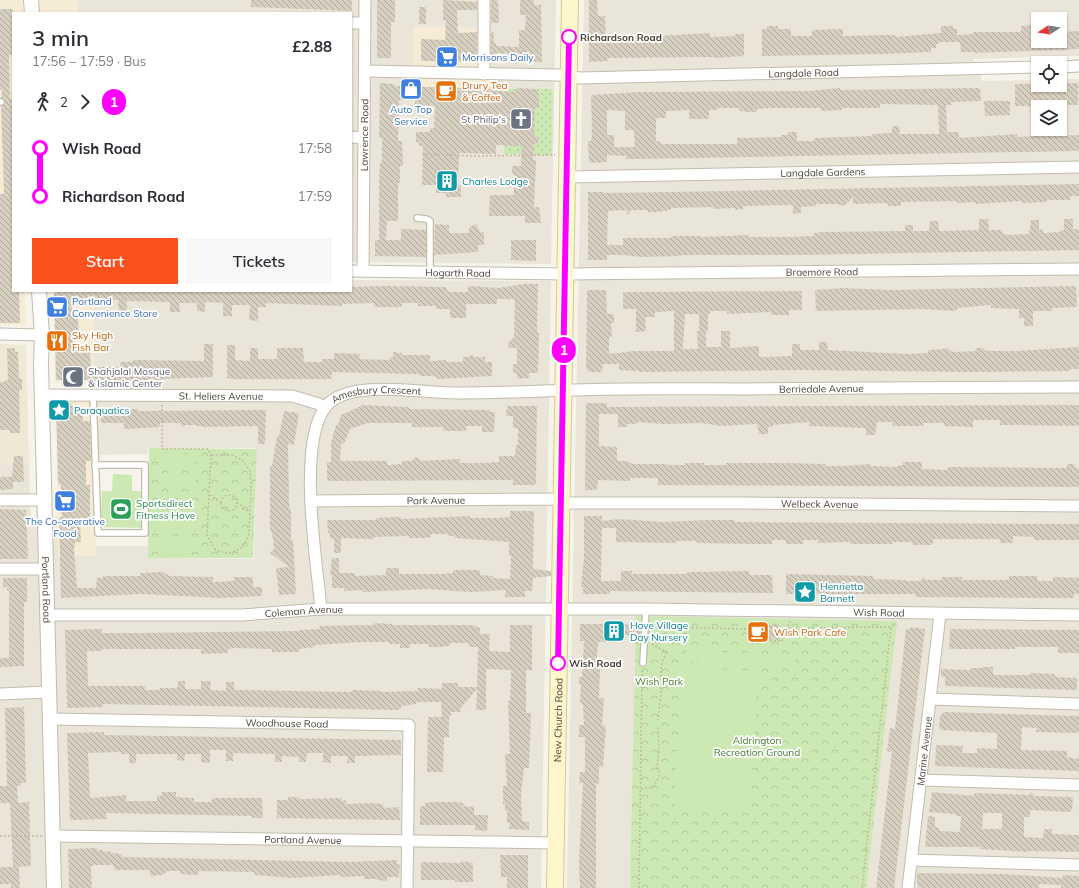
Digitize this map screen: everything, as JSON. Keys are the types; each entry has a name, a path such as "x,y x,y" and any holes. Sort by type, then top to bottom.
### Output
{"main road":[{"name":"New Church Road","path":"554,888 570,0"}],"street":[{"path":"31,0 32,12"},
{"name":"Lawrence Road","path":"363,271 365,0"},
{"path":"484,0 484,74"},
{"path":"352,22 364,23"},
{"path":"1067,67 1079,66"},
{"name":"Langdale Road","path":"569,76 1031,67"},
{"path":"365,71 569,76"},
{"path":"352,138 364,138"},
{"name":"Langdale Gardens","path":"567,177 1079,167"},
{"name":"Braemore Road","path":"565,274 1079,269"},
{"name":"Hogarth Road","path":"352,271 565,274"},
{"name":"Portland Road","path":"39,292 42,335 44,500 54,888"},
{"path":"0,334 42,335"},
{"name":"Berriedale Avenue","path":"564,391 1079,387"},
{"name":"Amesbury Crescent","path":"321,610 311,501 310,467 312,448 317,427 328,403 341,396 354,392 380,388 442,394 564,391"},
{"name":"St. Heliers Avenue","path":"42,395 292,396 313,402 325,408"},
{"name":"Park Avenue","path":"311,501 544,499 561,501"},
{"path":"0,500 44,500"},
{"name":"Welbeck Avenue","path":"561,501 570,503 746,502 1079,506"},
{"path":"0,569 46,568"},
{"name":"Wish Road","path":"559,609 750,610 1079,615"},
{"name":"Coleman Avenue","path":"48,615 242,615 321,610 559,609"},
{"name":"Marine Avenue","path":"908,888 940,614"},
{"path":"0,694 49,692"},
{"path":"930,699 1079,704"},
{"name":"Woodhouse Road","path":"50,719 409,725 408,841"},
{"path":"921,780 1079,785"},
{"name":"Portland Avenue","path":"52,836 555,843"},
{"path":"407,888 408,841"},
{"path":"911,860 1079,865"}],"lane":[{"path":"417,218 430,221 430,271"},
{"path":"93,395 95,465 98,533 145,533 145,465 95,465"},
{"path":"643,663 646,609"}],"path":[{"path":"422,154 475,156 567,154"},
{"path":"162,395 162,449 208,449 211,455 207,535 212,546 220,552 231,553 243,547 249,534 250,471 243,461 233,455 211,455"},
{"path":"209,495 228,510 233,509 236,502"},
{"path":"221,503 223,497 227,495 232,496 244,510 249,511"},
{"path":"750,610 753,640 782,641 788,628 891,627 862,888"},
{"path":"645,627 752,629"},
{"path":"644,643 655,646 666,652 661,667 661,694 658,720"},
{"path":"639,888 643,663"},
{"path":"641,788 654,787 655,781 659,777 659,771 656,767 659,750 658,727"},
{"path":"0,836 52,836"}],"shaded area":[{"path":"0,0 77,0 79,12 12,12 12,292 25,292 26,325 0,325"},
{"path":"74,0 556,0 551,264 352,262 352,12 75,12"},
{"path":"584,0 1079,0 1079,56 1031,56 1031,57 973,59 982,81 1031,80 1031,92 1067,92 1067,79 1079,79 1079,888 567,888"},
{"path":"413,26 486,28 486,79 498,80 498,99 482,99 481,154 471,153 472,98 403,97 404,69 413,68"},
{"path":"352,280 551,281 541,888 0,888 0,464 29,464 31,520 62,516 95,525 96,546 148,546 148,558 254,559 257,448 148,448 147,454 97,455 93,382 94,292 352,292"},
{"path":"54,292 94,292 93,382 55,382"},
{"path":"0,344 26,345 29,464 0,464"},
{"path":"56,401 93,401 96,556 58,557"}],"green space":[{"path":"507,89 551,89 553,91 552,155 504,154"},
{"path":"149,448 257,449 253,558 148,558"},
{"path":"161,453 195,454 195,470 161,469"},
{"path":"161,473 195,474 195,489 160,488"},
{"name":"Sportsdirect Fitness Hove","path":"113,474 132,475 132,491 141,491 141,528 101,527 102,491 112,491"},
{"path":"159,519 192,519 192,534 159,534"},
{"path":"158,538 192,539 192,554 158,554"},
{"name":"Aldrington Recreation Ground","path":"636,616 897,621 866,888 630,888"},
{"path":"686,650 795,656 794,667 686,661"},
{"path":"682,668 758,671 750,813 674,810"}],"building":[{"path":"251,0 352,0 352,11 251,7"},
{"path":"377,0 395,0 395,22 391,22 391,58 377,58"},
{"path":"443,0 477,2 477,10 457,10 458,33 477,32 477,62 421,61 421,39 445,40 446,20 443,20"},
{"path":"491,0 498,0 499,23 491,23"},
{"path":"520,0 534,0 534,5 541,5 542,62 519,61 519,54 496,53 495,58 491,57 491,32 494,32 494,43 496,46 519,47 519,30 525,30 526,15 520,15"},
{"path":"589,0 597,0 598,16 605,16 606,42 620,43 621,36 659,36 710,33 710,37 735,36 735,34 744,34 744,56 714,58 607,58 608,61 589,62"},
{"path":"419,7 426,7 426,24 419,24"},
{"path":"0,9 13,9 12,55 9,55 10,99 12,99 12,292 19,292 20,323 0,323 0,194 4,194 1,106 5,102 1,98 2,90 0,90"},
{"path":"1031,25 1031,48 1067,48 1067,32 1079,31 1079,49 974,53 961,52 960,42 939,42 939,44 936,44 936,48 931,48 931,52 762,56 762,29 767,29 767,26 778,26 778,29 791,29 791,36 812,36 812,30 843,29 843,36 895,35 895,37 941,33 941,26 953,26 953,29 957,29 957,35 973,34 973,32 1021,32 1021,26"},
{"path":"380,83 393,84 395,86 498,89 498,91 516,92 516,88 535,89 539,94 539,108 535,108 534,136 538,136 538,144 534,144 533,160 536,160 534,207 539,207 541,223 525,223 525,216 489,216 490,195 514,195 514,174 512,174 512,166 521,166 522,146 496,145 496,154 459,153 458,185 461,185 461,197 446,197 446,193 436,193 436,185 422,185 423,146 419,146 419,142 416,142 416,132 430,132 430,128 434,128 435,106 415,105 415,100 399,100 398,141 402,141 403,166 400,166 400,183 398,183 398,221 387,221 386,240 401,240 401,229 426,230 426,257 375,256 375,240 379,240 379,185 380,163 382,163 382,138 379,138"},
{"path":"1067,83 1078,83 1077,105 1067,105 1067,100 1031,100 1031,106 1015,106 1015,84 1031,84 1031,92 1067,92"},
{"path":"840,88 840,90 980,88 981,101 951,102 951,105 946,105 947,132 959,132 959,138 1017,134 1017,137 1079,135 1079,151 637,159 626,159 626,156 607,155 607,162 589,163 588,141 591,141 592,133 591,95 640,92 810,91","holes":["880,104 938,105 939,134 900,134 899,126 892,126 892,133 872,134 873,136 814,138 814,141 797,141 797,132 788,132 788,135 781,135 781,137 737,138 737,144 661,144 661,142 656,141 656,118 666,118 666,111 689,110 689,119 709,119 709,110 717,110 717,108 739,108 740,111 757,112 757,109 770,108 821,108 821,111 842,110 842,108 880,108","607,110 625,111 625,130 634,130 635,147 614,147 614,135 608,135 607,133"]},
{"path":"984,101 1010,101 1010,115 985,116"},
{"path":"1079,184 1079,196 1070,196 1070,200 1047,200 1047,202 1022,203 1022,201 975,204 976,202 957,203 957,201 901,202 901,206 889,206 887,203 853,204 853,197 844,206 838,204 816,204 816,206 801,207 801,213 793,214 793,205 743,206 743,209 735,210 735,208 713,209 713,207 671,208 671,210 657,212 648,212 648,210 631,210 628,215 626,210 608,211 607,245 623,245 623,238 749,235 749,237 788,237 814,236 814,233 823,232 905,231 905,225 913,225 913,231 929,231 930,221 938,221 939,231 979,230 979,219 988,219 989,230 1001,230 1003,234 1008,235 1029,234 1031,220 1039,220 1039,230 1043,229 1043,233 1060,232 1060,230 1064,230 1064,219 1073,219 1073,229 1079,229 1079,250 799,255 680,255 681,256 641,257 607,255 607,260 588,260 588,192 671,192"},
{"path":"435,224 449,225 449,233 469,233 469,227 476,224 480,232 484,232 484,245 478,245 478,252 434,255"},
{"path":"511,240 536,240 536,261 511,260"},
{"path":"524,284 538,284 538,373 529,373 529,378 517,379 517,373 513,373 513,364 517,364 517,348 510,348 508,346 508,343 514,337 515,299 497,299 497,304 466,304 466,318 450,318 450,309 436,309 436,306 418,306 418,303 402,303 402,307 374,307 374,303 342,304 342,306 266,303 266,307 258,307 258,321 249,320 250,305 232,305 232,316 223,316 223,303 205,302 205,312 197,311 197,303 179,303 180,312 170,312 170,302 127,301 127,312 119,313 118,300 101,299 72,301 72,318 78,318 79,336 73,336 73,351 90,350 91,367 120,367 120,362 133,362 133,360 204,361 204,344 213,344 213,377 162,380 56,380 54,292 352,292 352,287 385,286 446,287 448,292 468,292 468,286 499,288"},
{"path":"1076,286 1077,307 1052,308 1052,311 1033,311 1033,326 1024,326 1024,318 1019,318 1019,309 991,308 991,305 958,308 956,311 922,309 816,311 815,290 843,288 890,290"},
{"path":"587,290 606,290 607,314 614,314 614,323 611,323 612,337 609,337 609,354 634,351 674,351 674,311 655,312 655,317 645,317 646,331 636,332 636,309 623,309 623,293 626,292 802,291 802,310 789,310 789,315 771,315 771,312 727,314 727,311 710,311 710,314 708,314 708,331 706,331 706,347 721,347 721,331 730,331 730,348 759,346 759,357 792,356 792,344 800,344 800,350 819,350 819,342 827,342 828,350 908,354 928,353 928,350 944,349 946,347 952,352 976,351 976,348 984,348 984,350 988,351 1016,351 1079,347 1079,369 1070,369 1070,371 972,372 799,370 639,372 619,370 619,364 603,364 602,372 589,372 586,369","holes":["685,314 699,314 699,331 697,331 698,349 683,349"]},
{"path":"227,345 235,345 235,360 250,361 250,348 258,348 258,359 277,359 277,348 303,348 304,362 322,362 322,359 334,359 334,353 360,354 359,359 390,360 390,357 393,357 393,352 402,353 402,355 430,355 430,361 446,360 446,362 463,362 463,357 469,357 472,354 474,357 485,357 485,362 492,362 492,376 437,379 437,377 434,376 421,376 417,374 332,372 331,379 233,379 227,378"},
{"path":"7,348 15,348 15,352 18,352 19,379 22,379 22,390 19,390 20,433 10,433 10,430 0,430 0,382 5,382 5,380 8,380"},
{"path":"56,403 71,403 72,406 76,406 76,412 82,412 83,421 90,421 91,461 86,461 86,485 90,485 90,522 89,524 80,524 81,542 75,542 74,549 77,588 96,588 97,578 103,578 103,576 140,576 140,573 163,572 169,576 213,577 213,582 234,581 234,577 253,577 253,587 262,587 262,596 222,598 141,594 61,598 59,518 62,516 61,486 58,483"},
{"path":"586,403 607,403 607,407 1079,405 1079,426 1000,425 1000,420 973,420 973,427 944,426 944,423 923,423 923,426 893,426 892,422 877,422 875,435 866,435 866,428 809,426 809,422 773,425 773,427 768,427 768,434 759,434 757,424 720,426 702,423 664,424 637,422 637,424 627,424 627,427 618,427 618,414 599,414 599,446 617,447 617,461 628,461 632,464 685,465 685,463 704,463 704,465 726,465 726,463 784,463 825,464 825,466 871,464 871,466 898,467 898,465 903,465 903,462 922,462 922,469 948,470 948,467 1067,468 1067,464 1075,464 1075,468 1079,468 1079,487 658,485 658,478 630,478 630,481 598,480 597,490 585,490"},
{"path":"360,405 409,407 409,409 489,410 489,412 495,412 494,432 482,432 482,426 466,426 466,431 443,431 443,427 412,427 412,423 368,423 350,429 344,444 341,443 340,461 387,461 387,465 402,464 402,461 412,461 416,457 421,461 460,459 460,463 479,463 499,462 499,456 515,456 516,445 518,445 518,428 513,428 513,416 506,416 507,406 537,406 536,484 513,485 513,480 327,481 327,462 331,462 331,443 336,425 338,425 341,415 361,406"},
{"path":"138,409 138,411 266,410 265,444 258,444 258,426 205,427 185,425 183,428 179,423 160,423 160,427 124,429 124,423 101,423 101,410"},
{"path":"284,411 299,413 294,445 288,444 289,503 291,510 291,540 293,540 296,594 279,595 276,568 289,567 270,553 274,549 270,528 270,466 272,466 277,436 279,436"},
{"path":"14,456 23,456 24,482 13,482 13,489 0,490 0,477 12,477"},
{"path":"0,509 26,510 28,559 0,559"},
{"path":"510,511 534,511 533,569 551,571 551,576 533,578 532,591 525,591 525,597 505,597 506,590 471,592 428,589 363,592 363,590 344,591 344,588 332,588 332,575 330,575 332,558 339,558 339,573 355,573 355,576 386,575 386,568 399,568 399,574 441,574 453,573 453,570 480,570 480,575 493,576 492,578 510,579 511,556 509,556 509,542 455,538 455,536 448,536 448,534 431,534 431,537 424,538 409,538 409,536 374,537 374,539 341,538 341,553 334,553 334,538 330,539 327,520 376,520 376,518 396,517 401,517 401,519 470,516 470,518 495,518 510,517"},
{"path":"584,516 602,516 602,521 620,519 662,522 735,520 735,522 1079,524 1079,540 1034,540 1034,537 1013,536 1013,543 1000,543 1000,539 934,539 932,545 912,545 912,542 892,542 892,544 850,544 850,542 818,543 818,540 803,540 803,544 786,544 786,540 772,540 772,544 698,543 696,541 676,541 676,543 616,542 616,528 602,528 601,581 621,581 621,571 632,571 632,574 685,574 689,572 749,571 749,575 772,575 773,593 610,591 610,594 583,594 583,587 581,587 584,557"},
{"path":"786,574 873,576 873,579 905,581 920,581 924,577 926,580 942,580 942,577 962,577 962,580 1009,580 1009,576 1037,576 1037,581 1053,581 1053,577 1079,578 1079,594 1074,594 1074,598 1056,598 915,597 915,594 786,594"},
{"path":"3,578 27,578 27,602 24,602 24,666 0,667 0,658 9,658 9,590 7,590 7,587 3,587"},
{"path":"374,623 392,625 472,625 480,628 480,634 490,634 489,651 510,652 510,625 532,625 532,670 526,670 526,713 531,713 529,768 524,768 521,793 522,821 529,822 529,830 509,829 510,823 507,823 507,811 505,811 505,804 503,804 503,786 507,786 505,754 510,754 508,701 510,701 511,670 486,669 486,710 476,710 477,689 460,709 460,712 451,712 451,716 449,716 449,737 444,737 443,772 427,772 428,717 442,717 441,702 416,702 416,704 401,706 401,709 397,710 103,704 103,707 67,708 65,630 102,629 102,633 300,631 320,629 320,626 374,625","holes":["389,642 389,644 400,644 400,648 410,648 410,644 429,644 429,647 443,647 450,646 450,643 469,643 469,647 478,647 477,687 458,687 458,683 442,683 442,689 418,688 418,691 380,692 352,690 352,692 234,690 234,682 226,682 226,691 210,690 211,681 201,681 201,689 185,689 185,681 178,681 177,688 160,688 160,690 145,690 145,686 88,686 87,651 102,651 102,649 201,649 201,654 228,653 228,649 235,648 272,649 272,652 299,652 299,649 315,647 315,645"]},
{"path":"580,624 629,624 629,626 641,627 640,635 621,635 621,638 607,638 607,642 598,642 596,668 600,668 599,698 603,698 604,701 602,725 606,726 603,767 599,767 599,784 596,783 596,888 580,888 579,863 583,783 579,783 580,772 585,772 585,737 579,737 579,725 584,725 583,706 580,702 581,684 579,684 579,677 582,677 584,641 580,641"},
{"path":"754,625 780,625 780,640 754,639"},
{"path":"910,627 925,629 894,888 876,888 892,752 887,751 890,728 895,729 906,629 910,629"},
{"path":"950,629 1079,630 1079,653 1058,653 1058,647 1015,647 1015,649 949,649"},
{"path":"993,667 993,675 1030,675 1030,673 1055,674 1055,677 1077,678 1077,690 945,686 945,677 941,677 941,669 970,670 970,668"},
{"path":"24,707 26,783 21,783 21,786 17,786 18,803 29,802 31,866 13,867 10,803 0,803 0,786 7,786 5,708"},
{"path":"944,712 1079,716 1079,733 1036,732 1037,728 1022,727 1021,750 1067,751 1067,757 1079,759 1079,771 935,766 936,745 963,746 962,753 977,753 977,748 997,749 997,733 941,730 939,728 940,716"},
{"path":"104,732 104,735 401,740 401,755 355,756 355,763 347,763 348,756 331,756 331,763 323,762 323,753 307,753 306,762 299,762 299,757 282,756 282,762 275,762 275,754 233,753 233,761 226,761 226,750 210,750 210,763 201,762 201,754 185,754 184,761 177,760 177,754 136,754 136,763 129,763 129,754 121,754 121,752 88,753 90,798 126,795 126,801 157,801 157,796 162,796 162,792 176,792 176,797 194,798 194,802 212,802 212,798 262,798 263,818 252,818 252,816 106,813 107,819 70,820 67,733"},
{"path":"932,792 974,796 974,793 1029,795 1031,792 1034,796 1073,797 1072,811 1030,810 1030,817 1024,817 1024,837 1043,838 1044,829 1052,829 1052,834 1079,835 1079,852 1029,852 980,849 981,847 925,847 928,816 935,817 935,827 939,828 939,831 960,832 961,816 956,816 956,814 929,812","holes":["983,813 1002,813 1002,829 982,829"]},
{"path":"288,797 299,797 299,799 342,798 342,801 346,800 346,804 371,803 383,804 384,808 399,807 400,820 277,818 277,800 288,800"},
{"path":"456,802 464,803 463,806 474,807 474,815 488,815 487,831 475,830 475,825 420,825 420,806 425,806 425,803"},
{"path":"97,848 97,850 103,850 103,852 111,851 111,853 122,854 122,857 351,862 397,860 397,864 400,864 399,877 387,877 387,881 364,879 364,876 341,877 341,875 291,878 255,875 254,872 199,871 198,875 180,874 180,871 168,871 162,875 150,876 150,870 115,870 113,865 94,865 91,867 92,888 69,888 68,849"},
{"path":"500,855 528,855 528,888 507,888 507,877 501,877"},
{"path":"461,861 473,863 473,882 455,882 455,880 421,880 421,862 461,863"},
{"path":"0,867 19,867 20,888 11,888 11,884 0,884"},
{"path":"917,873 1003,874 1063,878 1063,875 1079,876 1079,888 1061,888 1061,885 1039,884 1039,888 921,888 917,887"}],"bus line":[{"name":"1","path":"558,663 564,391 569,37"}],"place":[{"name":"Richardson Road","path":"569,37"},
{"name":"Morrisons Daily","path":"447,57"},
{"name":"Auto Top Service","path":"411,89"},
{"name":"Drury Tea & Coffee","path":"446,91"},
{"name":"St Philip's","path":"521,119"},
{"name":"Charles Lodge","path":"447,181"},
{"name":"Portland Convenience Store","path":"57,307"},
{"name":"Sky High Fish Bar","path":"57,341"},
{"name":"Shahjalal Mosque & Islamic Center","path":"73,377"},
{"name":"Paraquatics","path":"59,410"},
{"name":"The Co-operative Food","path":"65,501"},
{"name":"Sportsdirect Fitness Hove","path":"121,509"},
{"name":"Henrietta Barnett","path":"805,592"},
{"name":"Hove Village Day Nursery","path":"614,631"},
{"name":"Wish Park Cafe","path":"758,632"},
{"name":"Wish Road","path":"558,663"}],"park label":[{"name":"Wish Park","path":"659,681"}]}
